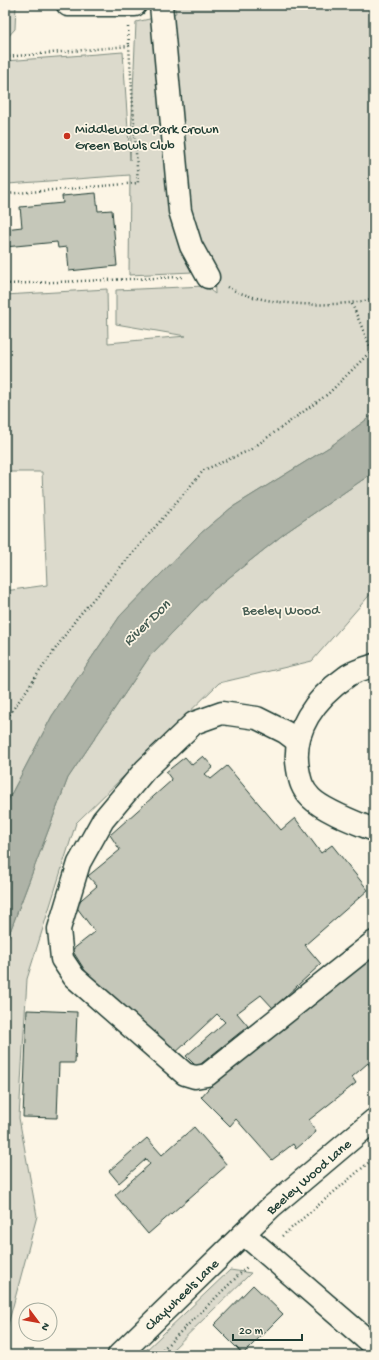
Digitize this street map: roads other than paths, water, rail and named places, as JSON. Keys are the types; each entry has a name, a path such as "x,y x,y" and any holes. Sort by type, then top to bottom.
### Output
{"street":[{"path":"68,5 135,5"},
{"path":"162,5 180,211 191,246 208,277"},
{"path":"374,665 347,676 323,697 305,721 297,741 296,758 301,785 312,799 341,816 374,830"},
{"path":"297,741 285,732 257,718 222,713 194,723 144,770 103,820 79,863 60,928 62,959 74,977 185,1074 196,1077 207,1075 374,942"},
{"name":"Beeley Wood Lane","path":"244,1234 271,1207 374,1120"},
{"path":"244,1234 374,1346"},
{"name":"Claywheels Lane","path":"118,1355 244,1234"}],"water":[{"name":"River Don","path":"374,414 374,472 285,533 211,592 150,656 68,778 5,945 5,806 52,716 120,616 201,533 231,508 331,446"}],"place":[{"name":"Middlewood Park Crown Green Bowls Club","path":"67,136"}],"park label":[{"name":"Beeley Wood","path":"281,609"}]}
